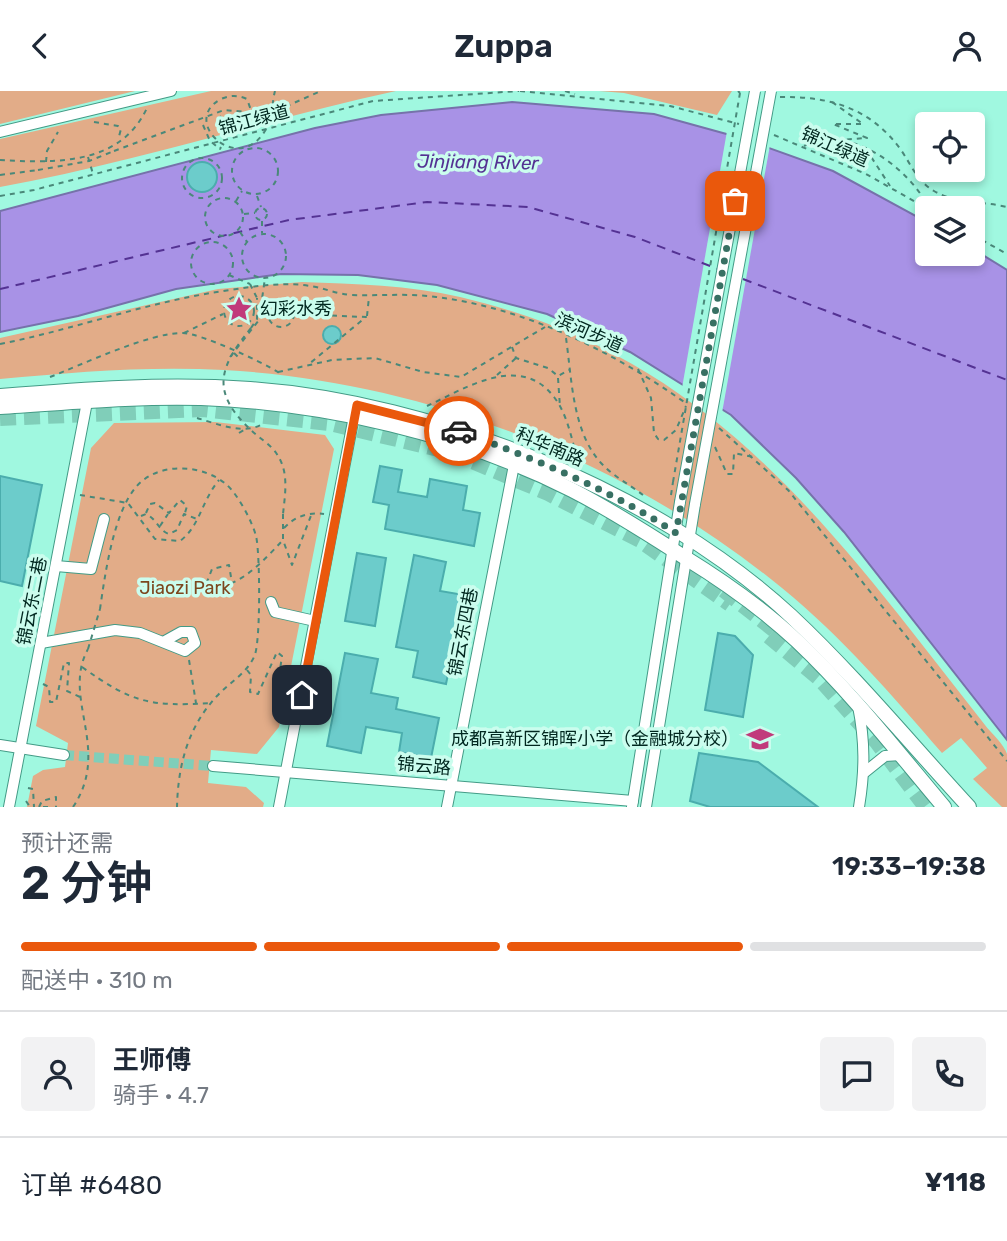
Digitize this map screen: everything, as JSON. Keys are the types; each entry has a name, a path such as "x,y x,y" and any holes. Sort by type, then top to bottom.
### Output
{"main road":[{"name":"科华南路","path":"0,396 170,386 266,391 355,412 514,465 570,489 630,521 673,549 794,639 857,700 944,807"},
{"name":"科华南路","path":"0,407 199,398 259,402 355,412 446,426 499,446 632,504 734,570 790,615 969,807"}],"street":[{"path":"0,132 171,91"},
{"path":"632,804 680,502 755,91"},
{"path":"646,807 695,504 771,94"},
{"name":"锦云东二巷","path":"9,807 87,402"},
{"path":"279,807 355,412"},
{"name":"锦云东四巷","path":"447,807 514,465"},
{"path":"56,566 91,569 95,564 104,519"},
{"path":"271,602 275,612 315,621"},
{"path":"41,642 115,630 140,633 174,649 187,650 195,643 191,632 181,632 163,642"},
{"path":"857,700 864,738 865,772 859,807"},
{"path":"0,745 64,755"},
{"path":"865,772 885,756 901,755"},
{"name":"锦云路","path":"212,766 632,804"}],"path":[{"path":"220,112 227,126 238,128 250,121 252,113 247,99 233,95 215,102 209,113 208,129 214,140 222,146 248,148 268,152 274,157 278,171 274,185 257,194 242,190 232,174 234,161 248,148 267,127 275,91"},
{"path":"0,175 89,161 203,117 220,112 258,113 287,106 321,91"},
{"name":"锦江绿道","path":"0,196 94,175 373,101 519,91 670,106 742,125"},
{"path":"565,91 579,95"},
{"path":"673,482 739,92"},
{"path":"771,94 830,100 859,111 887,132 922,183 934,191 950,198 997,204 1007,208"},
{"path":"803,146 815,140 867,138 832,124 863,124 830,100"},
{"path":"0,160 46,163 88,157 118,141 142,118 147,108"},
{"path":"203,117 203,125 210,141 220,149 222,146"},
{"path":"93,122 118,126 121,132 118,141"},
{"path":"46,163 47,151 58,131"},
{"name":"锦江绿道","path":"769,133 890,186 915,200"},
{"path":"833,140 865,148 884,157 922,196"},
{"path":"865,148 890,186"},
{"path":"88,157 94,175"},
{"path":"206,158 218,165 222,176 219,189 204,198 191,195 183,184 184,170 193,160 206,158"},
{"path":"222,176 232,174"},
{"path":"235,202 242,190"},
{"path":"257,194 261,208 267,214 262,220 262,234"},
{"path":"212,195 215,200"},
{"path":"223,198 235,202 243,215 239,230 228,237 210,232 204,220 207,208 215,200 223,198"},
{"path":"243,215 255,213 261,208"},
{"path":"255,213 262,220"},
{"path":"239,230 247,242"},
{"path":"262,234 281,242 286,256 281,271 265,278 247,271 242,258 247,242 262,234"},
{"path":"215,241 218,236"},
{"path":"215,241 228,248 234,260 229,275 221,282 208,283 202,281 191,263 196,249 215,241"},
{"path":"985,242 1007,254"},
{"path":"234,260 242,258"},
{"path":"229,275 250,284 257,298 251,328 228,360 223,379 230,408 278,455 286,482 283,540 292,565 312,513"},
{"path":"228,360 259,320 265,278"},
{"name":"滨河步道","path":"0,344 208,293 285,285 318,287 328,293 437,297 494,309 546,327 638,369 696,411"},
{"path":"323,314 328,293"},
{"path":"239,296 252,303 256,312 251,321 242,326 229,322 224,313 226,303 239,296"},
{"path":"308,365 366,317 369,296"},
{"path":"282,301 290,304 293,314 291,324 279,328 272,324 269,313 273,304 282,301"},
{"path":"256,312 269,313"},
{"path":"50,377 136,344 183,333 224,313"},
{"path":"293,314 366,317"},
{"path":"183,333 242,353 278,372 332,360 375,358 423,372 461,377 546,327"},
{"path":"566,336 576,406 586,442 603,465 643,495"},
{"path":"512,346 516,358"},
{"path":"234,352 238,357 242,353"},
{"path":"496,376 516,358"},
{"path":"516,358 548,368 558,376 560,408"},
{"path":"558,376 570,369"},
{"path":"638,369 651,398 654,433 658,439 664,440 676,430 686,406"},
{"path":"277,377 278,372"},
{"path":"427,406 496,376 510,374 536,383 553,396 560,408 578,462"},
{"path":"197,418 239,428 255,429 264,423"},
{"path":"239,428 239,433 248,427"},
{"path":"717,427 754,457 788,490 1007,761"},
{"path":"713,443 727,474 733,474 734,453 754,457"},
{"path":"73,807 85,784 89,767 88,739 80,697 81,666 100,609 109,558 135,488 154,471 173,467 219,480 229,486 256,535 258,565 258,648 246,669 198,717 185,748 177,807"},
{"path":"80,495 128,503 155,539 180,541 191,533 206,496 219,480"},
{"path":"160,527 180,500 187,506 175,532 165,533 146,514 146,508 155,503 169,513"},
{"path":"283,528 291,520 312,513 324,514"},
{"path":"140,516 146,514"},
{"path":"184,514 197,519"},
{"path":"231,577 229,565 221,565 212,569 207,582 212,587 224,588 258,565 283,540"},
{"path":"187,650 196,704"},
{"path":"246,669 251,675 250,692 258,694 277,652 282,656 279,677 292,687"},
{"path":"42,684 49,687 50,702 56,702 64,663 69,663 68,691 80,697"},
{"path":"81,666 105,683 142,702 211,702"},
{"path":"28,788 33,789 34,807"},
{"path":"50,807 41,807 42,801 56,797 57,807"},
{"path":"26,801 30,807"}],"green space":[{"path":"0,91 135,91 0,124"},
{"path":"211,91 396,91 100,166 0,187 0,139"},
{"path":"599,91 732,91 717,115 624,93"},
{"path":"302,282 382,286 460,297 534,319 601,347 662,382 717,423 769,468 866,574 1005,750 1007,807 1002,807 973,779 987,768 961,738 942,753 846,646 782,588 722,543 658,502 590,466 520,435 448,410 374,391 299,377 224,370 140,369 0,379 0,338 218,289"},
{"name":"Jiaozi Park","path":"215,422 325,435 334,449 279,727 257,754 211,750 208,783 246,787 264,803 263,807 27,807 33,776 43,770 65,767 68,743 36,726 91,448 114,423"}],"water":[{"name":"Jinjiang River","path":"512,102 654,114 741,138 833,171 915,215 915,266 985,266 985,256 1007,270 1007,740 844,532 796,478 731,415 630,352 547,314 437,285 358,275 281,274 176,289 78,316 0,332 0,211 315,128 381,115"}],"pier":[{"path":"727,131 770,145 722,413 682,388"}],"building":[{"path":"202,162 213,166 217,177 213,188 202,192 191,188 187,177 191,166"},
{"path":"328,326 336,326 341,335 339,342 328,344 323,339 323,331"},
{"path":"380,466 402,470 398,492 427,497 430,479 467,486 463,510 480,513 474,546 385,529 389,505 373,502"},
{"path":"0,476 42,485 22,586 0,581"},
{"path":"357,553 386,558 375,626 345,621"},
{"path":"414,555 446,562 440,591 464,595 446,684 413,677 418,651 396,647"},
{"path":"718,633 735,636 753,655 743,717 705,710"},
{"path":"345,653 378,659 371,693 398,698 396,709 439,718 431,758 399,752 402,733 366,727 361,753 327,746"},
{"path":"699,753 758,762 818,807 710,807 690,801"}],"ferry route":[{"path":"0,289 289,220 427,202 528,207 635,237 718,269"},
{"path":"743,279 1007,380"}],"tunnel":[{"path":"0,418 202,409 330,423 451,452 548,493 640,540 730,604"},
{"path":"724,590 786,639"},
{"path":"769,636 819,678 877,742 926,807"},
{"path":"64,755 213,766"}],"way so far":[{"path":"459,431 550,467 632,504 676,533 735,201"}],"place":[{"name":"幻彩水秀","path":"239,309"},
{"name":"成都高新区锦晖小学（金融城分校）","path":"760,739"}],"route":[{"path":"302,695 357,405 459,431"}]}
